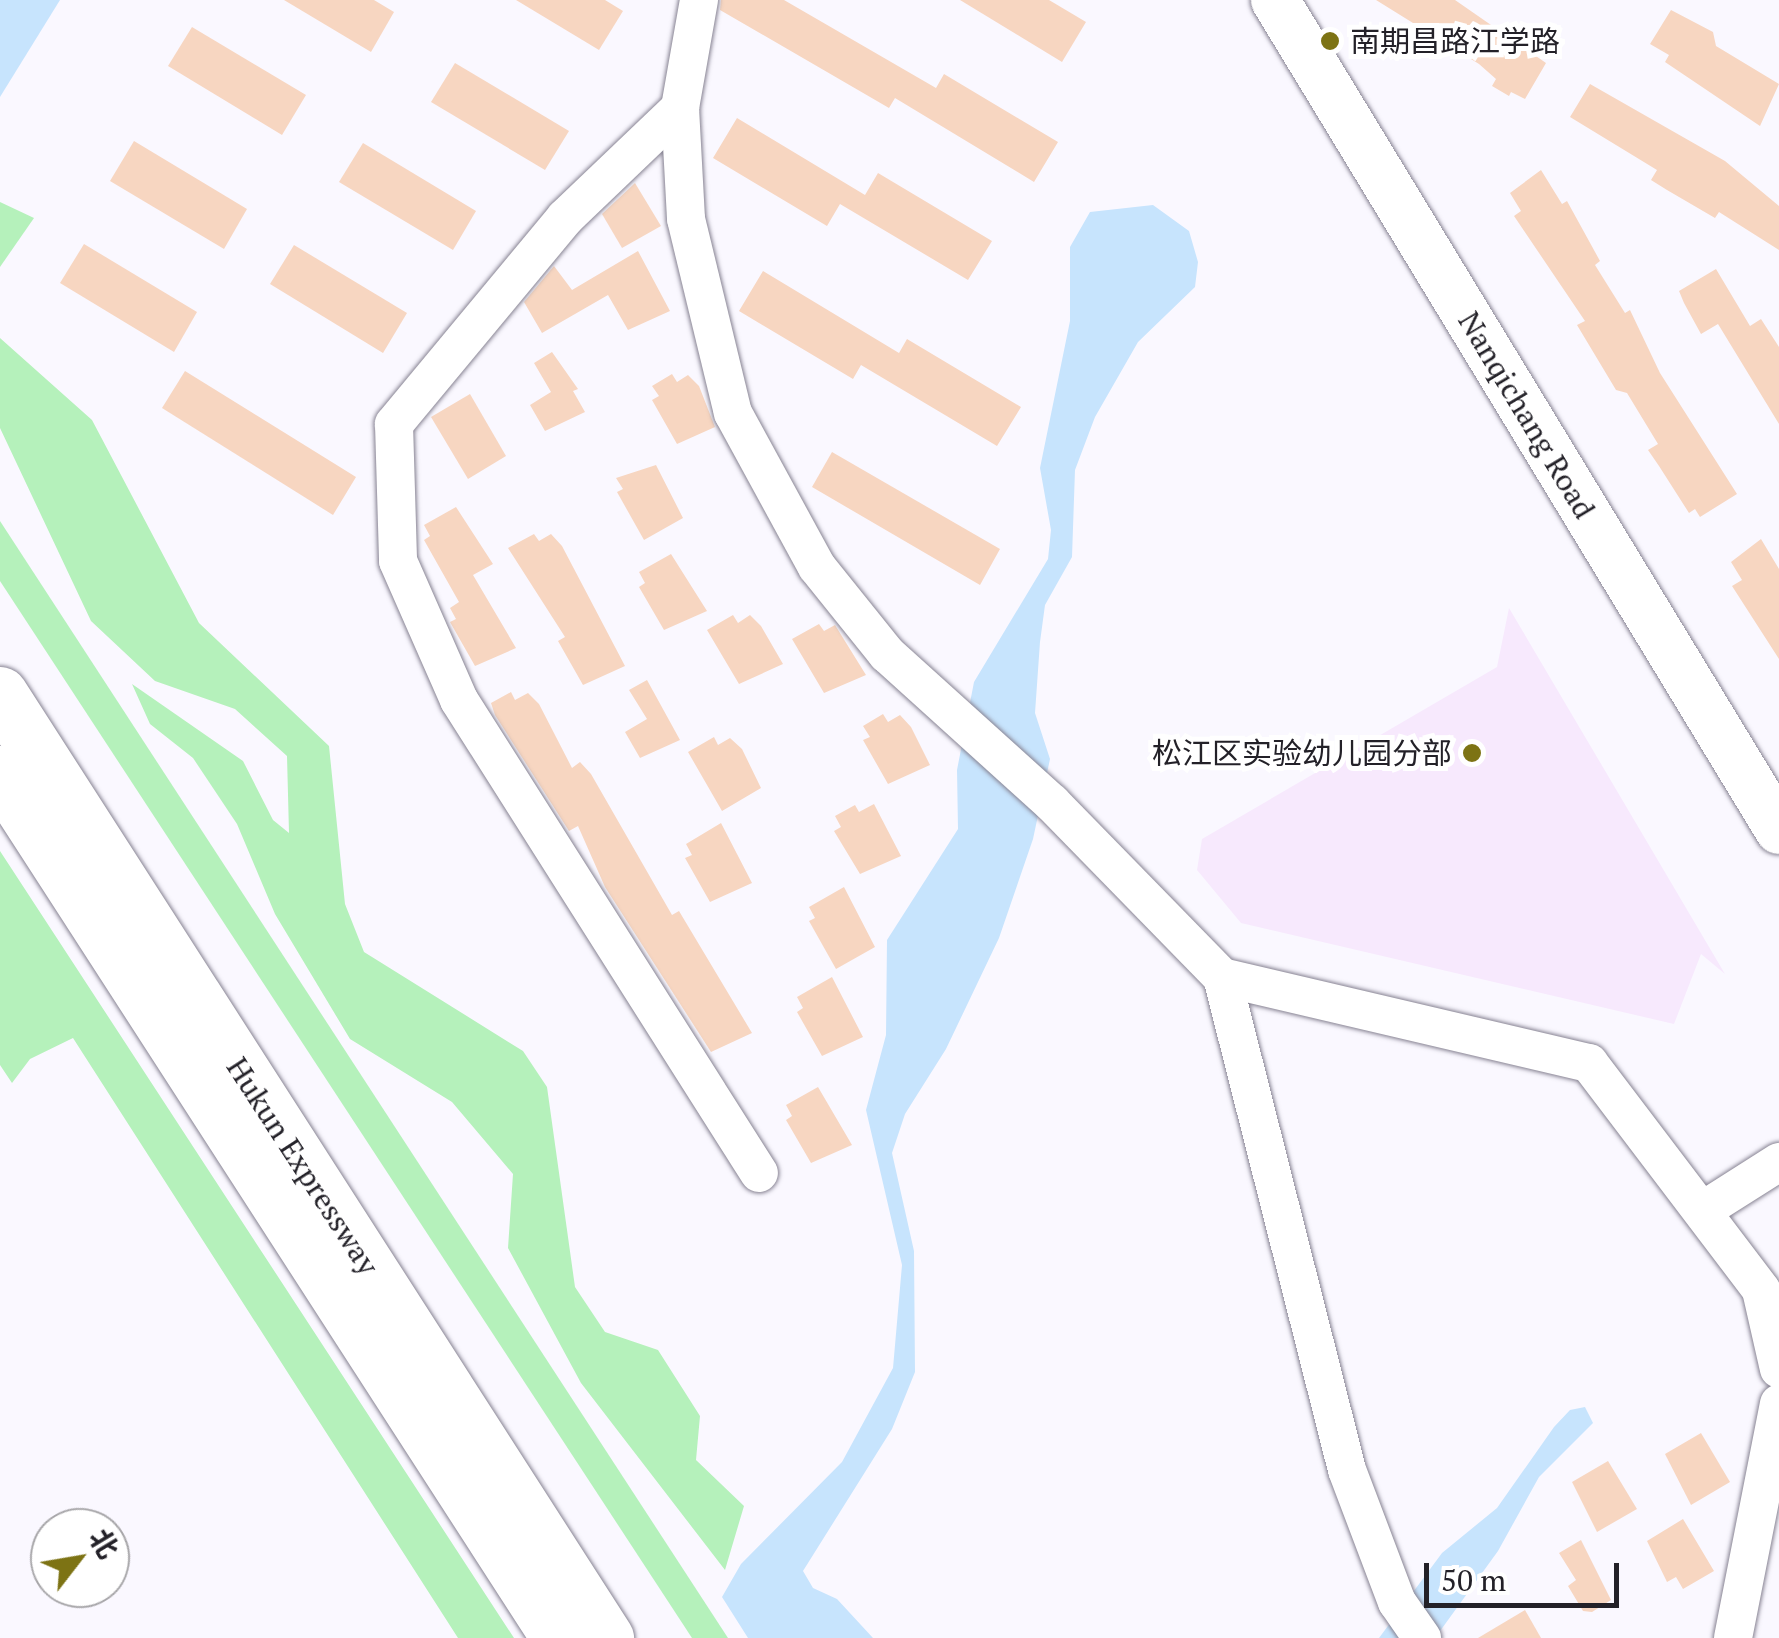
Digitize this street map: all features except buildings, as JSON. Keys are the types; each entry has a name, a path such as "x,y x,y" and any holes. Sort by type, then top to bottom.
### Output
{"highway":[{"name":"Hukun Expressway","path":"0,694 606,1638"},
{"name":"Hukun Expressway","path":"0,773 559,1638"}],"main road":[{"name":"Nanqichang Road","path":"1275,0 1779,830"}],"street":[{"path":"699,0 680,108 686,219 733,413 817,566 887,654 1052,804 1222,977 1347,1470 1397,1602 1422,1638"},
{"path":"680,108 565,218 394,424 398,561 459,700 759,1172"},
{"path":"1222,977 1590,1064 1705,1209 1761,1290 1779,1369"},
{"path":"1705,1209 1779,1162"},
{"path":"1733,1638 1779,1403"}],"shaded area":[{"name":"松江区实验幼儿园分部","path":"1509,608 1725,974 1701,954 1674,1024 1241,923 1197,870 1202,839 1497,667"}],"green space":[{"path":"0,202 34,218 0,267"},
{"path":"0,338 92,420 199,623 329,746 345,904 364,952 523,1051 547,1087 575,1287 605,1332 658,1350 700,1416 696,1460 744,1506 725,1570 581,1383 508,1248 513,1174 452,1102 350,1039 275,914 237,824 193,758 150,724 132,684 243,761 273,820 289,833 287,756 235,709 155,681 91,621 0,428"},
{"path":"0,521 728,1638 692,1638 0,581"},
{"path":"0,851 514,1638 458,1638 73,1038 30,1059 12,1083 0,1065"}],"water":[{"path":"0,0 60,0 0,97"},
{"path":"1153,205 1189,231 1198,262 1195,287 1138,342 1095,417 1075,470 1072,557 1045,605 1040,642 1035,713 1050,759 1033,839 999,938 946,1049 905,1114 892,1153 914,1251 915,1372 892,1429 803,1571 813,1588 837,1599 873,1638 748,1638 722,1597 741,1564 842,1462 893,1368 902,1265 866,1110 886,1035 887,940 958,829 957,770 974,682 1048,559 1051,530 1040,468 1070,321 1070,247 1090,212"},
{"path":"1585,1407 1593,1423 1539,1477 1498,1551 1435,1638 1379,1638 1442,1553 1497,1508 1554,1427 1570,1410"}],"place":[{"name":"南期昌路江学路","path":"1330,41"},
{"name":"松江区实验幼儿园分部","path":"1472,753"}]}
